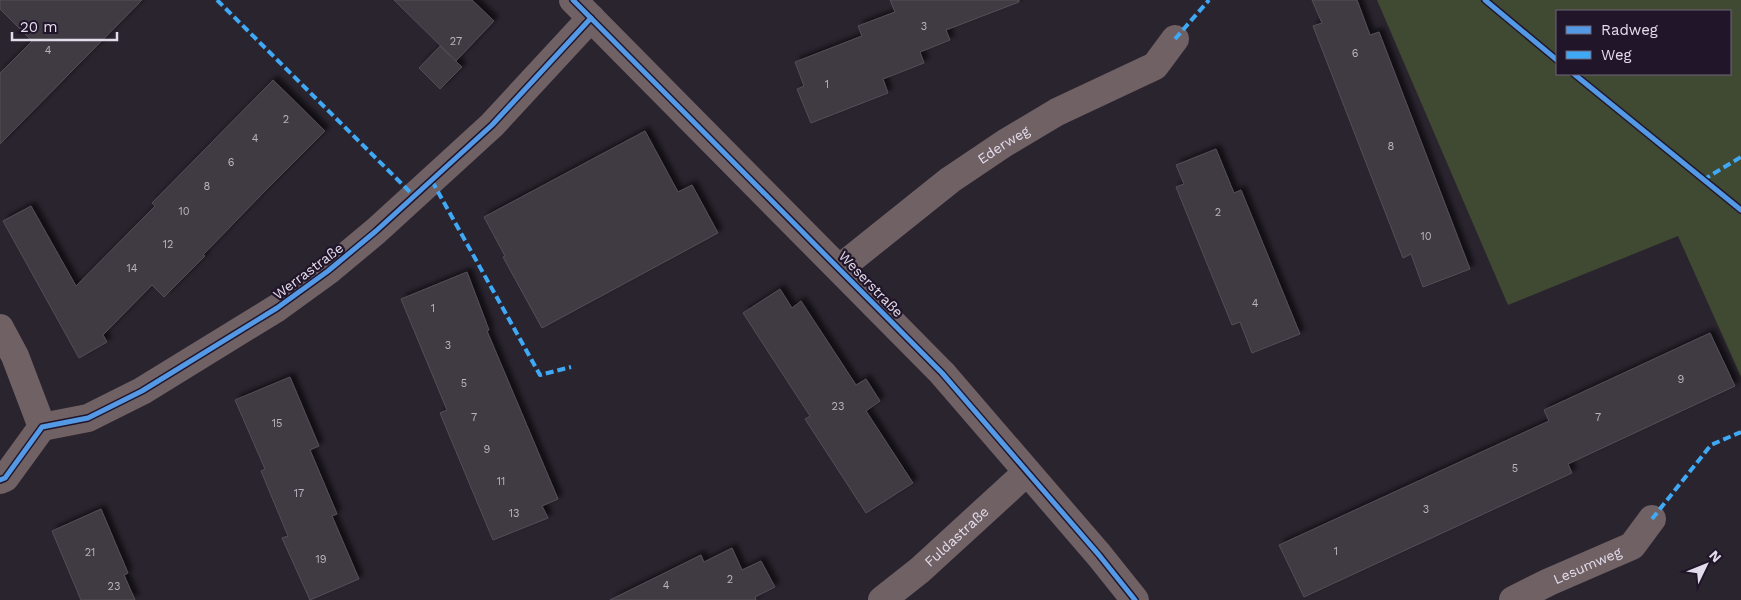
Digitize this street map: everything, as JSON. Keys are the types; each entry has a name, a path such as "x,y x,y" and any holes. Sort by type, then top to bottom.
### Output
{"street":[{"name":"Weserstraße","path":"582,9 942,373 1099,555 1135,600"},
{"name":"Werrastraße","path":"42,427 88,418 142,391 276,308 328,271 376,232 492,125 582,9"},
{"name":"Ederweg","path":"840,268 950,180 1005,143 1057,112 1155,66 1175,39"},
{"path":"0,328 15,356 42,427 5,478 0,480"},
{"name":"Fuldastraße","path":"882,600 920,570 1027,472"},
{"name":"Lesumweg","path":"1513,600 1549,582 1632,546 1652,519"}],"green space":[{"path":"1377,0 1741,0 1741,377 1678,236 1508,305"}],"building":[{"path":"0,0 142,0 0,144 0,73 32,41 0,9"},
{"path":"394,0 472,0 494,21 456,61"},
{"path":"890,0 1019,0 1019,2 946,30 950,40 920,52 924,63 883,79 888,93 811,123 797,89 804,86 795,62 862,36 858,26 895,12"},
{"path":"1312,0 1357,0 1370,35 1379,32 1470,269 1423,287 1411,254 1403,258 1313,26 1322,23"},
{"path":"440,46 462,67 440,89 419,68"},
{"path":"273,80 325,131 164,297 152,285 103,335 107,342 79,358 3,221 31,206 76,286 155,206 152,203"},
{"path":"645,131 678,192 692,185 718,233 542,328 503,257 505,256 484,217"},
{"path":"1216,149 1234,193 1241,190 1300,334 1252,353 1240,322 1232,325 1176,187 1184,184 1176,165"},
{"path":"467,272 489,330 487,331 558,499 542,506 548,518 493,540 440,413 447,410 401,299"},
{"path":"780,289 792,308 801,301 856,385 866,379 880,401 866,411 913,483 866,513 805,419 810,416 743,313"},
{"path":"1710,333 1735,386 1568,464 1572,473 1304,597 1279,545 1549,421 1544,410"},
{"path":"290,377 319,446 310,450 337,514 332,516 359,579 310,600 282,538 288,536 261,471 265,469 235,400"},
{"path":"101,509 128,573 124,575 135,600 81,600 52,531"},
{"path":"732,548 742,570 761,561 775,587 755,597 756,600 610,600 701,555 704,562"}],"marked path":[{"path":"217,0 415,197"},
{"path":"1175,39 1209,0"},
{"path":"1703,180 1741,157"},
{"path":"432,181 540,375 571,367"},
{"path":"1652,519 1711,445 1741,432"}],"cycle path":[{"path":"573,0 942,373 1099,555 1135,600"},
{"path":"1485,0 1556,59"},
{"path":"0,480 5,478 42,427 88,418 142,391 277,308 328,271 376,231 492,125 591,18"},
{"path":"1575,75 1741,210"}]}
